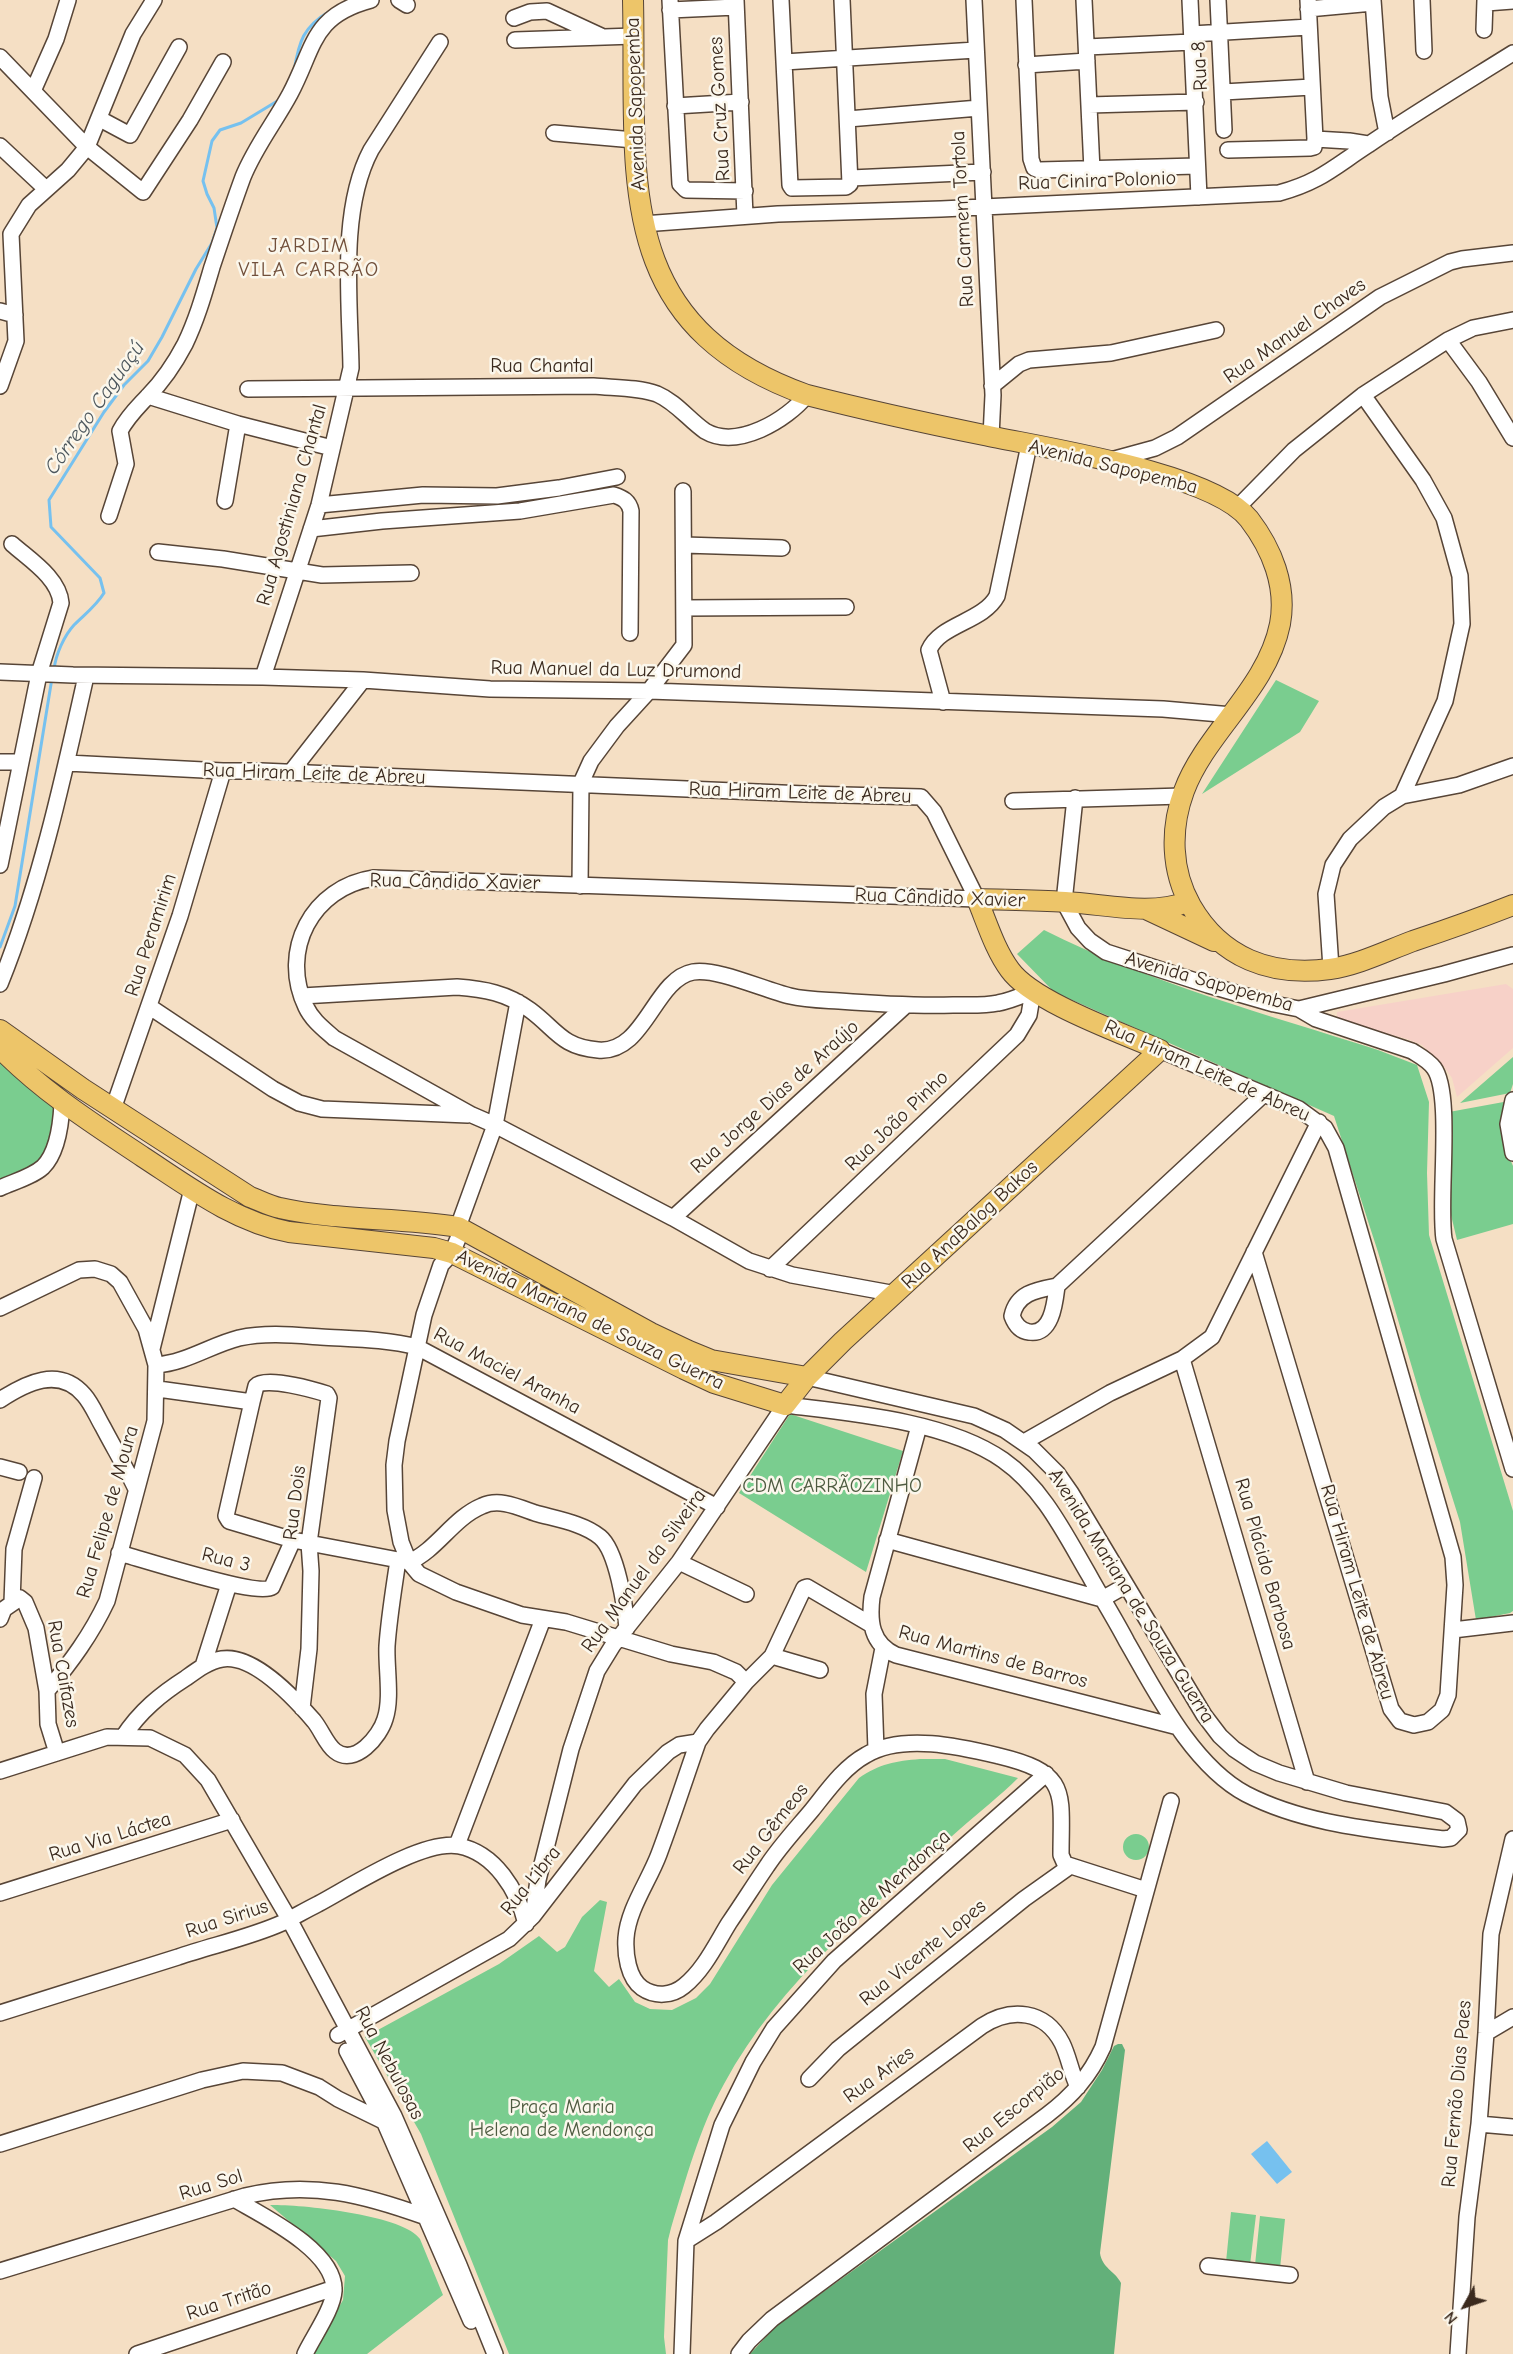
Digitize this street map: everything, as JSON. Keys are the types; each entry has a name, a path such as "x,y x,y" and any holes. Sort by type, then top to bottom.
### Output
{"main road":[{"name":"Avenida Sapopemba","path":"633,0 634,140 637,192 643,224 652,256 665,284 688,318 715,344 751,371 780,386 807,396 1108,461 1187,483 1217,495 1238,507 1271,553 1280,584 1281,621 1276,641 1263,668 1189,777 1175,828 1173,855 1188,902 1205,926 1224,946 1244,958 1280,969 1331,969 1513,905"},
{"name":"Rua Cândido Xavier","path":"977,900 1064,902 1146,909 1172,908 1188,902"},
{"name":"Rua Hiram Leite de Abreu","path":"977,900 1004,960 1022,983 1033,991 1160,1050"},
{"path":"1146,909 1224,946"},
{"name":"Avenida Mariana de Souza Guerra","path":"0,1030 74,1100 192,1189 246,1220 267,1228 443,1255 684,1370 714,1383 785,1405"},
{"name":"Avenida Mariana de Souza Guerra","path":"0,1048 23,1072 74,1100 113,1109 250,1197 277,1208 436,1223 460,1228 651,1333 689,1351 711,1360 807,1377"},
{"name":"Rua AnaBalog Bakos","path":"785,1405 807,1377 1160,1050"}],"street":[{"path":"33,91 56,39 68,0"},
{"path":"0,386 16,341 15,315 6,274 6,229 73,164 87,147 133,34 154,0"},
{"path":"109,516 126,464 120,431 135,407 148,396 171,369 185,344 202,304 212,267 249,162 289,96 314,37 323,25 337,13 354,4 371,0"},
{"path":"781,0 791,187 846,187 850,184 851,178 842,0"},
{"name":"Rua Carmem Tortola","path":"974,0 992,386 991,437"},
{"path":"1024,0 1032,165 1039,170 1197,166"},
{"path":"1084,0 1092,170"},
{"path":"1190,0 1199,197"},
{"name":"Rua 8","path":"1218,0 1224,130"},
{"path":"1422,0 1424,51"},
{"path":"1228,150 1314,147 1308,5 1373,1 1380,97 1386,133"},
{"path":"1484,30 1486,1 1513,1"},
{"path":"736,3 670,5 680,184 683,189 745,191"},
{"name":"Rua Cruz Gomes","path":"736,3 745,216"},
{"path":"514,18 530,12 547,11 601,36"},
{"path":"1026,65 1219,32 1309,27"},
{"path":"515,40 634,36"},
{"name":"Rua Agostiniana Chantal","path":"263,677 319,505 351,368 351,218 356,188 371,150 440,42"},
{"path":"100,119 130,135 179,46"},
{"path":"784,62 976,50"},
{"name":"Rua Cinira Polonio","path":"643,224 745,216 1279,193 1301,187 1327,174 1368,144 1513,52"},
{"path":"0,57 87,147 144,192 223,62"},
{"path":"1223,92 1312,87"},
{"path":"675,106 741,102"},
{"path":"1089,105 1196,102"},
{"path":"848,119 980,108"},
{"path":"554,133 634,140"},
{"path":"1315,139 1368,144"},
{"path":"0,146 46,189"},
{"path":"851,178 982,172"},
{"name":"Rua Manuel Chaves","path":"1108,461 1155,448 1177,437 1380,297 1425,273 1462,259 1513,253"},
{"path":"0,311 15,315"},
{"path":"1238,507 1301,444 1363,394 1448,340 1473,328 1513,320"},
{"path":"992,386 1009,371 1029,360 1111,353 1216,330"},
{"path":"1448,340 1479,382 1513,438"},
{"name":"Rua Chantal","path":"248,389 593,386 629,389 659,395 708,432 722,438 747,434 777,421 790,413 807,396"},
{"path":"1363,394 1423,480 1444,518 1460,576 1462,624 1448,692 1402,796"},
{"path":"148,396 238,424 332,448"},
{"path":"225,501 238,424"},
{"path":"944,702 929,650 933,643 950,630 986,610 998,596 1029,445"},
{"path":"319,505 423,495 497,496 617,477"},
{"path":"580,886 581,783 591,761 617,726 649,691 684,645 683,491"},
{"path":"311,529 382,521 520,511 614,495 623,498 629,504 631,511 630,633"},
{"path":"0,865 20,762 61,603 60,593 55,584 12,544"},
{"path":"684,545 782,548"},
{"path":"158,552 335,576 411,573"},
{"path":"684,608 846,607"},
{"name":"Rua Manuel da Luz Drumond","path":"0,672 363,680 490,689 649,691 1162,709 1232,715"},
{"path":"0,984 21,928 67,763 80,675"},
{"path":"291,772 363,680"},
{"path":"0,762 20,762"},
{"name":"Rua Hiram Leite de Abreu","path":"67,763 921,797 934,812 977,900"},
{"path":"1331,969 1326,894 1333,865 1350,839 1384,807 1402,796 1459,785 1513,766"},
{"name":"Rua Peramirim","path":"113,1109 180,916 223,771"},
{"path":"1012,801 1182,796"},
{"path":"1064,902 1075,798"},
{"name":"Rua Cândido Xavier","path":"896,1293 770,1269 749,1261 674,1218 472,1115 334,1038 307,1009 302,996 296,971 300,938 308,922 334,892 356,881 374,878 977,900"},
{"name":"Avenida Sapopemba","path":"1064,902 1078,928 1090,941 1106,952 1208,985 1299,1009 1512,957"},
{"path":"302,996 457,987 482,989 504,995 518,1002 567,1042 602,1050 621,1044 636,1032 669,988 681,977 692,972 705,972 799,998 905,1006 997,1004 1033,991"},
{"name":"Rua João Pinho","path":"770,1269 1017,1035 1029,1016 1033,991"},
{"path":"123,1737 153,1700 203,1666 221,1659 246,1663 261,1671 302,1708 334,1750 343,1755 353,1755 362,1750 374,1739 382,1726 387,1713 387,1645 391,1600 403,1561 395,1510 394,1465 424,1315 443,1255 460,1228 495,1125 518,1002"},
{"name":"Rua Jorge Dias de Araújo","path":"674,1218 905,1006"},
{"path":"150,1007 273,1089 299,1103 322,1109 472,1115"},
{"path":"1299,1009 1316,1019 1412,1051 1426,1059 1435,1069 1441,1083 1443,1108 1441,1219 1444,1239 1513,1469"},
{"name":"Rua Hiram Leite de Abreu","path":"1160,1050 1299,1109 1319,1122 1336,1148 1453,1557 1455,1585 1448,1695 1442,1710 1428,1722 1414,1725 1400,1721 1391,1709 1254,1252"},
{"path":"1058,1286 1264,1094"},
{"path":"0,1188 43,1167 53,1151 61,1124 74,1100"},
{"path":"1513,1100 1508,1124 1513,1153"},
{"path":"1024,1442 1110,1394 1182,1359 1212,1337 1319,1122"},
{"path":"152,1348 192,1189"},
{"path":"436,1223 443,1255"},
{"name":"Rua Felipe de Moura","path":"0,1308 79,1270 103,1270 120,1282 146,1329 156,1365 158,1389 155,1421 107,1601 95,1628 47,1691"},
{"name":"Rua Maciel Aranha","path":"156,1365 179,1361 212,1347 257,1335 343,1338 417,1347 717,1507"},
{"name":"Rua Plácido Barbosa","path":"1182,1359 1307,1782"},
{"name":"Avenida Mariana de Souza Guerra","path":"785,1405 856,1414 919,1426 973,1443 1002,1459 1027,1479 1060,1525 1178,1727 1224,1780 1246,1794 1276,1806 1327,1821 1443,1839 1451,1838 1459,1830 1457,1821 1445,1812 1377,1800 1307,1782 1255,1763 1220,1736 1204,1715 1071,1493 1045,1460 1024,1442 974,1416 807,1377"},
{"path":"0,1400 21,1387 41,1380 60,1381 78,1389 90,1405 136,1489"},
{"name":"Rua Dois","path":"252,1402 256,1386 263,1382 300,1387 328,1396 309,1543 311,1571 309,1650 302,1708"},
{"path":"158,1389 252,1402 228,1507 227,1519 233,1523 293,1540 403,1561 419,1574 456,1592 512,1612 624,1633 671,1654 712,1662 751,1677"},
{"name":"Rua Manuel da Silveira","path":"530,1920 538,1880 582,1710 597,1671 606,1655 679,1562 785,1405"},
{"path":"698,1742 751,1677 772,1656 803,1589 807,1587 870,1624 872,1597 919,1426"},
{"path":"0,1467 27,1475 14,1549 12,1602 4,1609 0,1618"},
{"path":"403,1561 427,1549 470,1512 490,1503 505,1503 586,1528 605,1542 616,1570 624,1633"},
{"name":"Rua 3","path":"119,1553 229,1584 269,1590 293,1540"},
{"path":"887,1540 1102,1599 1125,1586"},
{"path":"679,1562 746,1594"},
{"path":"203,1666 229,1584"},
{"name":"Rua Caifazes","path":"12,1602 20,1598 32,1615 47,1691 48,1724 57,1753"},
{"path":"530,1920 518,1898 488,1860 471,1849 457,1845 543,1619"},
{"path":"1453,1630 1513,1623"},
{"name":"Rua Martins de Barros","path":"870,1624 883,1648 896,1655 1178,1727"},
{"path":"876,1750 874,1694 883,1648"},
{"path":"772,1656 820,1670"},
{"name":"Rua Nebulosas","path":"0,1771 107,1737 150,1738 185,1755 208,1780 389,2119 495,2354"},
{"name":"Rua Libra","path":"343,2032 493,1950 530,1920 635,1784 668,1752 679,1746 698,1742"},
{"name":"Rua Gêmeos","path":"698,1742 659,1855 634,1911 626,1938 629,1965 637,1983 643,1989 662,1995 684,1986 693,1976 768,1864 846,1770 868,1753 901,1745 938,1743 1008,1758 1046,1774"},
{"path":"1046,1774 1057,1785 1059,1791 1062,1861 1069,1867 1146,1890"},
{"name":"Rua João de Mendonça","path":"682,2354 686,2241 722,2125 753,2062 774,2028 834,1961 1046,1774"},
{"name":"Rua Escorpião","path":"739,2354 772,2319 1066,2101 1078,2087 1094,2066 1103,2047 1170,1801"},
{"name":"Rua Via Láctea","path":"0,1893 229,1822"},
{"name":"Rua Fernão Dias Paes","path":"1458,2354 1467,2217 1479,2124 1491,1934 1508,1882 1513,1839"},
{"name":"Rua Sirius","path":"0,2013 284,1922 418,1852 440,1845 457,1845"},
{"name":"Rua Vicente Lopes","path":"809,2079 838,2049 1024,1899 1069,1867"},
{"name":"Rua Aries","path":"686,2241 716,2222 982,2026 1004,2014 1024,2015 1047,2024 1062,2044 1078,2087"},
{"path":"1486,2033 1513,2017"},
{"path":"0,2144 202,2080 243,2071 282,2073 389,2119"},
{"path":"338,2099 373,2090"},
{"path":"1479,2124 1513,2127"},
{"name":"Rua Sol","path":"0,2271 273,2189 310,2189 345,2193 432,2215"},
{"path":"234,2199 289,2231 312,2249 324,2264 334,2288 331,2303 304,2354"},
{"name":"Rua Nebulosas","path":"432,2215 484,2354"},
{"path":"1208,2266 1290,2275"},
{"name":"Rua Tritão","path":"137,2354 334,2288"}],"shaded area":[{"path":"1506,984 1513,989 1513,1048 1457,1097 1452,1078 1422,1045 1337,1020 1337,1012"}],"green space":[{"path":"1276,680 1319,701 1300,732 1202,794"},
{"path":"1044,930 1084,949 1167,982 1378,1050 1417,1065 1429,1102 1427,1173 1429,1235 1513,1511 1513,1611 1476,1620 1460,1522 1334,1116 1054,992 1017,954"},
{"path":"0,1054 59,1106 45,1160 0,1185"},
{"path":"1513,1057 1513,1084 1510,1093 1460,1103"},
{"path":"1509,1101 1507,1152 1513,1166 1513,1224 1457,1240 1451,1215 1449,1112"},
{"name":"CDM CARRÃOZINHO","path":"790,1414 903,1451 866,1572 739,1493"},
{"name":"Praça Maria Helena de Mendonça","path":"920,1759 945,1759 1018,1778 894,1887 830,1947 772,2011 747,2046 724,2084 707,2119 671,2228 668,2240 664,2337 666,2354 509,2354 421,2134 365,2037 499,1964 539,1936 557,1952 565,1947 582,1917 600,1900 607,1902 594,1971 609,1987 619,1979 635,2002 650,2009 672,2010 696,1998 710,1984 772,1885 859,1778 888,1764"},
{"path":"1136,1834 1145,1838 1149,1847 1145,1856 1136,1860 1127,1856 1123,1847 1127,1838"},
{"path":"1122,2044 1125,2050 1100,2253 1103,2262 1121,2283 1114,2354 750,2354 776,2326 1052,2127 1081,2102 1102,2070 1114,2046"},
{"path":"270,2205 326,2209 374,2217 410,2231 420,2239 443,2295 367,2354 311,2354 343,2300 345,2276 336,2261"},
{"path":"1231,2212 1256,2215 1250,2265 1226,2262"},
{"path":"1260,2216 1285,2219 1280,2269 1255,2265"}],"water":[{"path":"1267,2141 1292,2172 1277,2184 1251,2154"}],"waterway":[{"name":"Córrego Caguaçú","path":"294,71 300,43 308,29 330,11"},
{"name":"Córrego Caguaçú","path":"54,669 67,634 104,593 100,578 51,527 49,500 104,412 124,385 148,361 212,243 217,228 214,208 203,181 212,141 220,130 241,123 279,100"},
{"name":"Córrego Caguaçú","path":"0,947 15,906 52,678"}],"district":[{"name":"JARDIM VILA CARRÃO","path":"309,258"}]}
